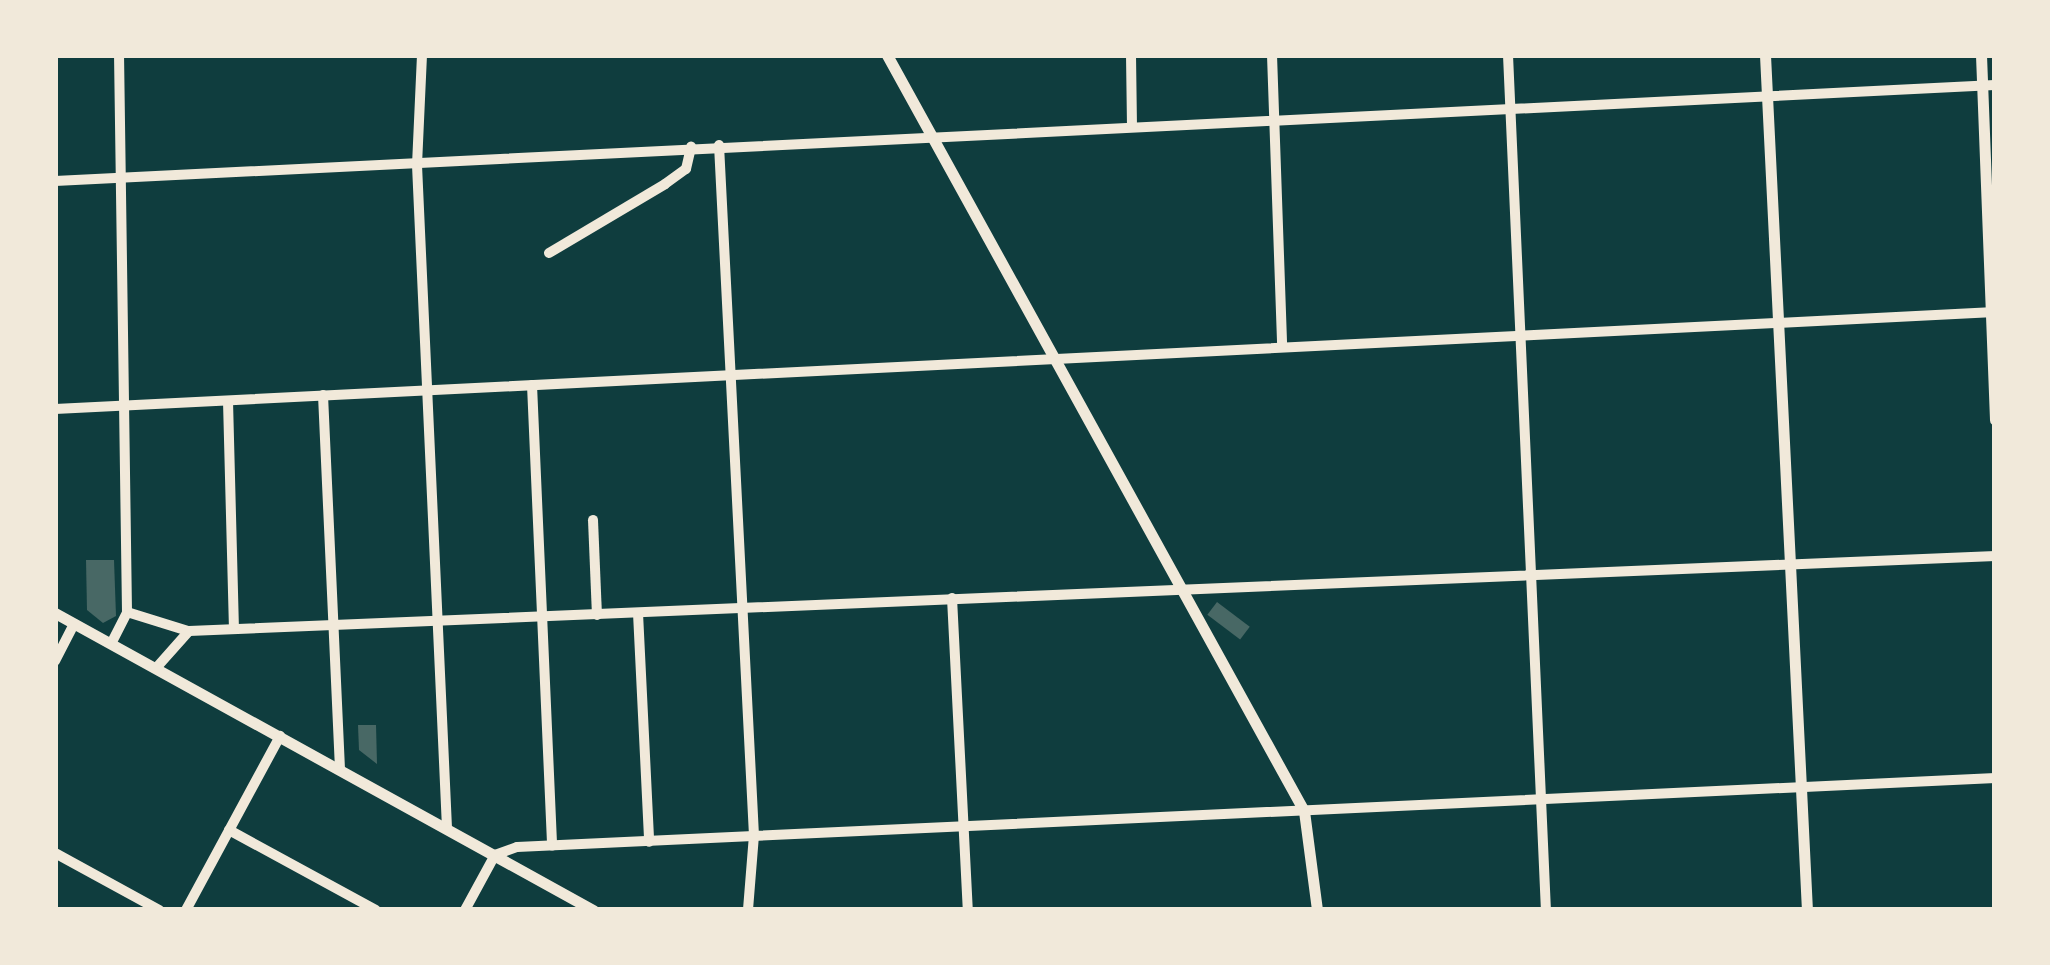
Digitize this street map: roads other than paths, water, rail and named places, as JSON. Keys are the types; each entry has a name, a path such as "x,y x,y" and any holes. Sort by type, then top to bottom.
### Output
{"street":[{"path":"112,642 127,612 127,404 115,178 119,55"},
{"path":"422,55 418,165 447,828"},
{"path":"888,55 927,135 1173,586 1304,811 1317,910"},
{"path":"1131,55 1132,125"},
{"path":"1272,55 1282,344"},
{"path":"1508,55 1546,910"},
{"path":"1766,55 1764,96 1775,329 1808,910"},
{"path":"1981,55 1995,420"},
{"path":"55,181 418,165 719,145 1274,117 1995,85"},
{"path":"719,145 754,835 748,910"},
{"path":"548,253 676,176 691,147"},
{"path":"55,409 1282,344 1775,329 1992,312"},
{"path":"532,385 552,846"},
{"path":"324,395 340,768"},
{"path":"228,400 234,629"},
{"path":"594,520 596,615"},
{"path":"127,612 189,631 742,609 1173,586 1789,568 1995,556"},
{"path":"952,598 968,910"},
{"path":"55,613 593,910"},
{"path":"638,613 649,842"},
{"path":"55,661 74,624"},
{"path":"157,667 189,631"},
{"path":"186,910 280,736"},
{"path":"495,854 552,846 754,835 1542,802 1995,778"},
{"path":"229,830 376,910"},
{"path":"55,853 159,910"},
{"path":"465,910 495,854"}]}
